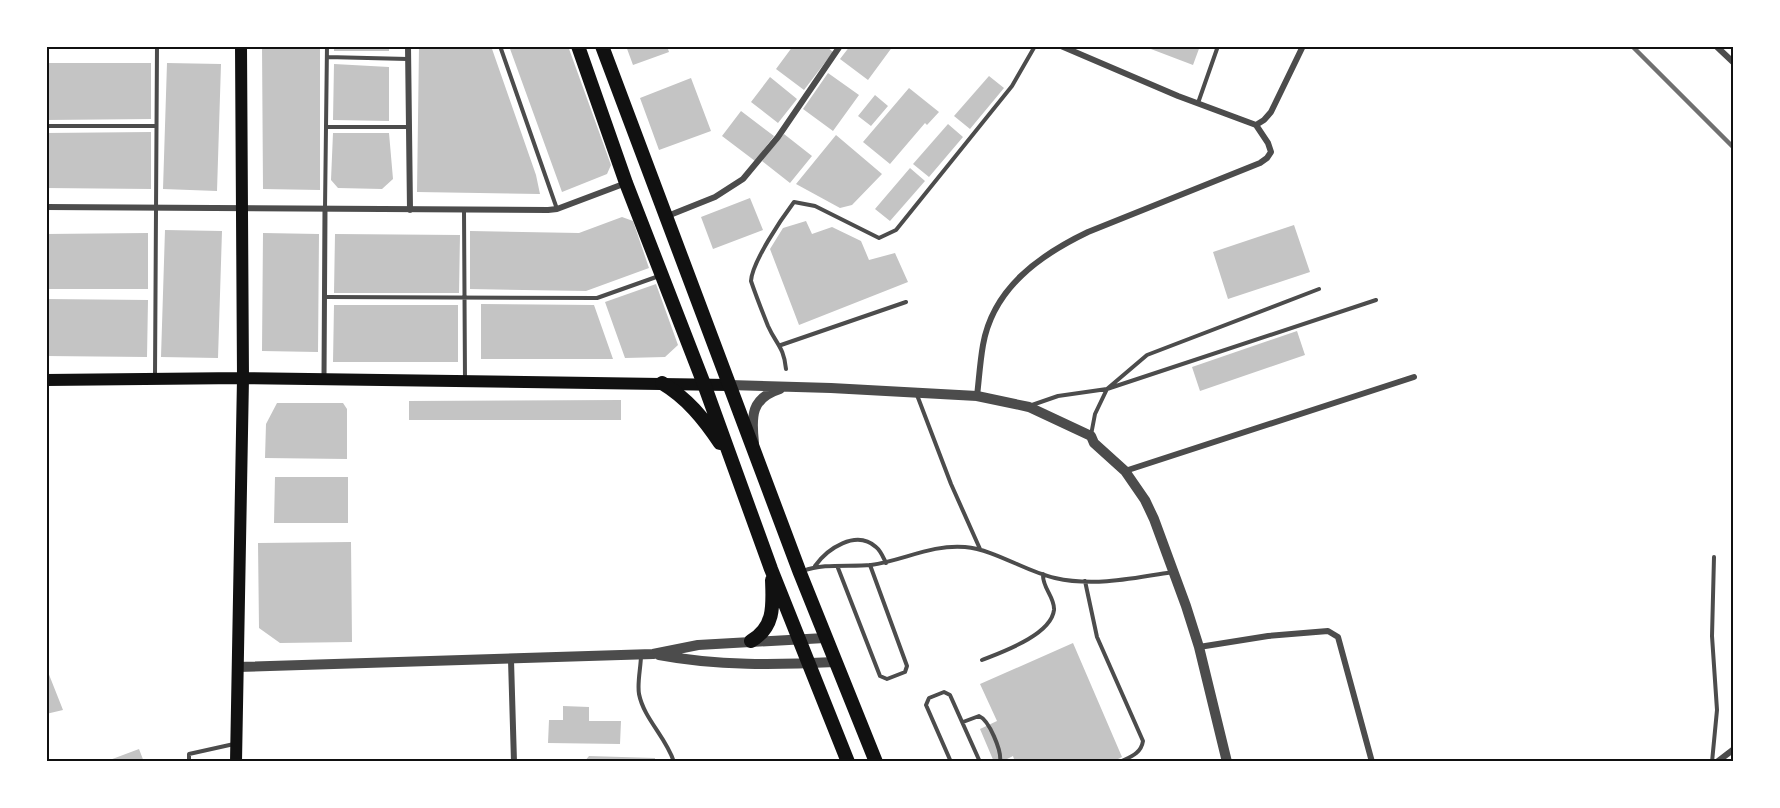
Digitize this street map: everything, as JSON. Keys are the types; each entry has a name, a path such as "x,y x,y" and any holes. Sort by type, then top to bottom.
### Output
{"highway":[{"path":"578,46 771,568 848,762"},
{"path":"602,46 664,217 800,573 876,762"},
{"path":"662,383 689,403 734,465"},
{"path":"751,641 764,632 770,618 771,568"}],"main road":[{"path":"236,762 243,378 242,46"},
{"path":"46,380 243,378 729,385"}],"street":[{"path":"408,46 410,210"},
{"path":"664,217 715,197 743,179 778,137 840,46"},
{"path":"977,396 983,343 994,309 1020,276 1060,246 1260,163 1271,152 1256,125 1060,46"},
{"path":"1256,125 1271,112 1303,46"},
{"path":"1716,46 1734,63"},
{"path":"46,207 557,209 627,183"},
{"path":"324,380 326,209"},
{"path":"1125,471 1414,377"},
{"path":"729,385 977,396 1029,407 1091,436 1094,443 1125,471 1154,519 1198,647 1227,762"},
{"path":"756,455 753,419 755,406 764,395 792,387"},
{"path":"1198,647 1268,636 1328,631 1334,633 1338,637 1372,762"},
{"path":"237,668 641,655 698,645 825,638"},
{"path":"653,654 694,662 835,662"},
{"path":"511,660 514,762"},
{"path":"1717,762 1734,749"}],"lane":[{"path":"155,378 157,46"},
{"path":"326,209 327,46"},
{"path":"500,46 557,209"},
{"path":"786,369 781,345 768,326 754,289 752,275 761,255 794,202 815,206 879,238 896,230 1012,86 1035,46"},
{"path":"1198,103 1218,46"},
{"path":"327,57 408,59"},
{"path":"46,126 156,126"},
{"path":"326,127 410,127"},
{"path":"464,209 465,381"},
{"path":"325,297 597,298 662,274"},
{"path":"1091,436 1095,414 1107,389 1147,355 1319,289"},
{"path":"1029,407 1058,396 1107,389 1376,300"},
{"path":"781,345 906,302"},
{"path":"915,392 980,550"},
{"path":"815,567 830,549 845,542 858,540 870,542 878,549 886,563"},
{"path":"800,573 815,567 886,563 940,548 963,547 980,550 1056,579 1116,581 1174,572"},
{"path":"1712,762 1717,710 1712,636 1714,557"},
{"path":"838,567 880,676 887,679 905,672 907,666 870,565"},
{"path":"982,660 1030,639 1051,618 1054,610 1053,600 1045,587 1043,574"},
{"path":"1085,581 1097,637 1143,741 1142,747 1136,754 1120,762"},
{"path":"641,655 639,693 648,716 660,733 674,762"},
{"path":"951,762 926,705 929,698 944,692 950,694 980,762"},
{"path":"963,722 979,716 986,720 1001,754 1000,762"},
{"path":"189,762 189,754 236,743"}],"building":[{"path":"262,46 320,46 320,190 263,189"},
{"path":"334,46 389,46 389,51 334,51"},
{"path":"419,46 491,46 536,175 540,194 417,192"},
{"path":"509,46 568,46 611,165 607,174 562,192"},
{"path":"626,46 667,46 669,52 633,65"},
{"path":"793,46 826,46 833,52 804,90 776,69"},
{"path":"850,46 893,46 868,80 840,59"},
{"path":"1143,46 1200,46 1193,65"},
{"path":"46,63 151,63 151,119 46,120"},
{"path":"167,63 221,64 217,191 163,189"},
{"path":"334,64 389,67 389,121 333,120"},
{"path":"828,73 859,95 833,131 803,109"},
{"path":"989,76 1004,88 970,129 954,116"},
{"path":"770,77 797,99 778,123 751,102"},
{"path":"691,78 711,131 659,150 640,98"},
{"path":"909,88 939,112 927,125 925,123 890,164 863,142"},
{"path":"875,95 888,106 871,126 858,116"},
{"path":"741,111 774,136 755,161 722,136"},
{"path":"948,124 963,137 929,177 913,164"},
{"path":"151,132 151,189 46,188 46,133"},
{"path":"333,133 389,133 393,179 382,189 338,188 331,180"},
{"path":"784,134 812,156 790,183 762,161"},
{"path":"836,135 882,174 852,205 840,208 796,184"},
{"path":"910,168 925,181 890,221 875,209"},
{"path":"750,198 763,230 713,249 701,217"},
{"path":"622,217 633,221 649,268 586,291 470,289 470,231 579,233"},
{"path":"806,221 812,234 832,227 861,241 869,260 895,253 908,282 799,325 770,249 783,228"},
{"path":"1294,225 1310,272 1228,299 1213,252"},
{"path":"165,230 222,231 218,358 161,357"},
{"path":"148,233 148,289 46,289 46,234"},
{"path":"263,233 319,234 318,352 262,351"},
{"path":"335,234 460,235 459,293 334,293"},
{"path":"656,284 678,345 665,357 625,358 605,302"},
{"path":"46,299 148,300 147,357 46,356"},
{"path":"481,304 594,305 613,359 481,359"},
{"path":"334,305 458,305 458,362 333,362"},
{"path":"1297,331 1305,355 1200,391 1192,367"},
{"path":"621,400 621,420 409,420 409,401"},
{"path":"277,403 343,403 347,409 347,459 265,458 266,424"},
{"path":"275,477 348,477 348,523 274,523"},
{"path":"351,542 352,642 280,643 259,628 258,543"},
{"path":"1073,643 1122,757 1112,762 1015,762 1013,756 1001,762 994,762 980,729 997,721 980,684"},
{"path":"46,667 63,710 46,714"},
{"path":"563,706 589,707 589,721 621,721 620,744 548,743 549,720 563,720"},
{"path":"139,749 144,762 107,762 107,761"},
{"path":"589,756 655,758 655,762 584,762"}],"railway":[{"path":"1632,46 1734,148"}]}
